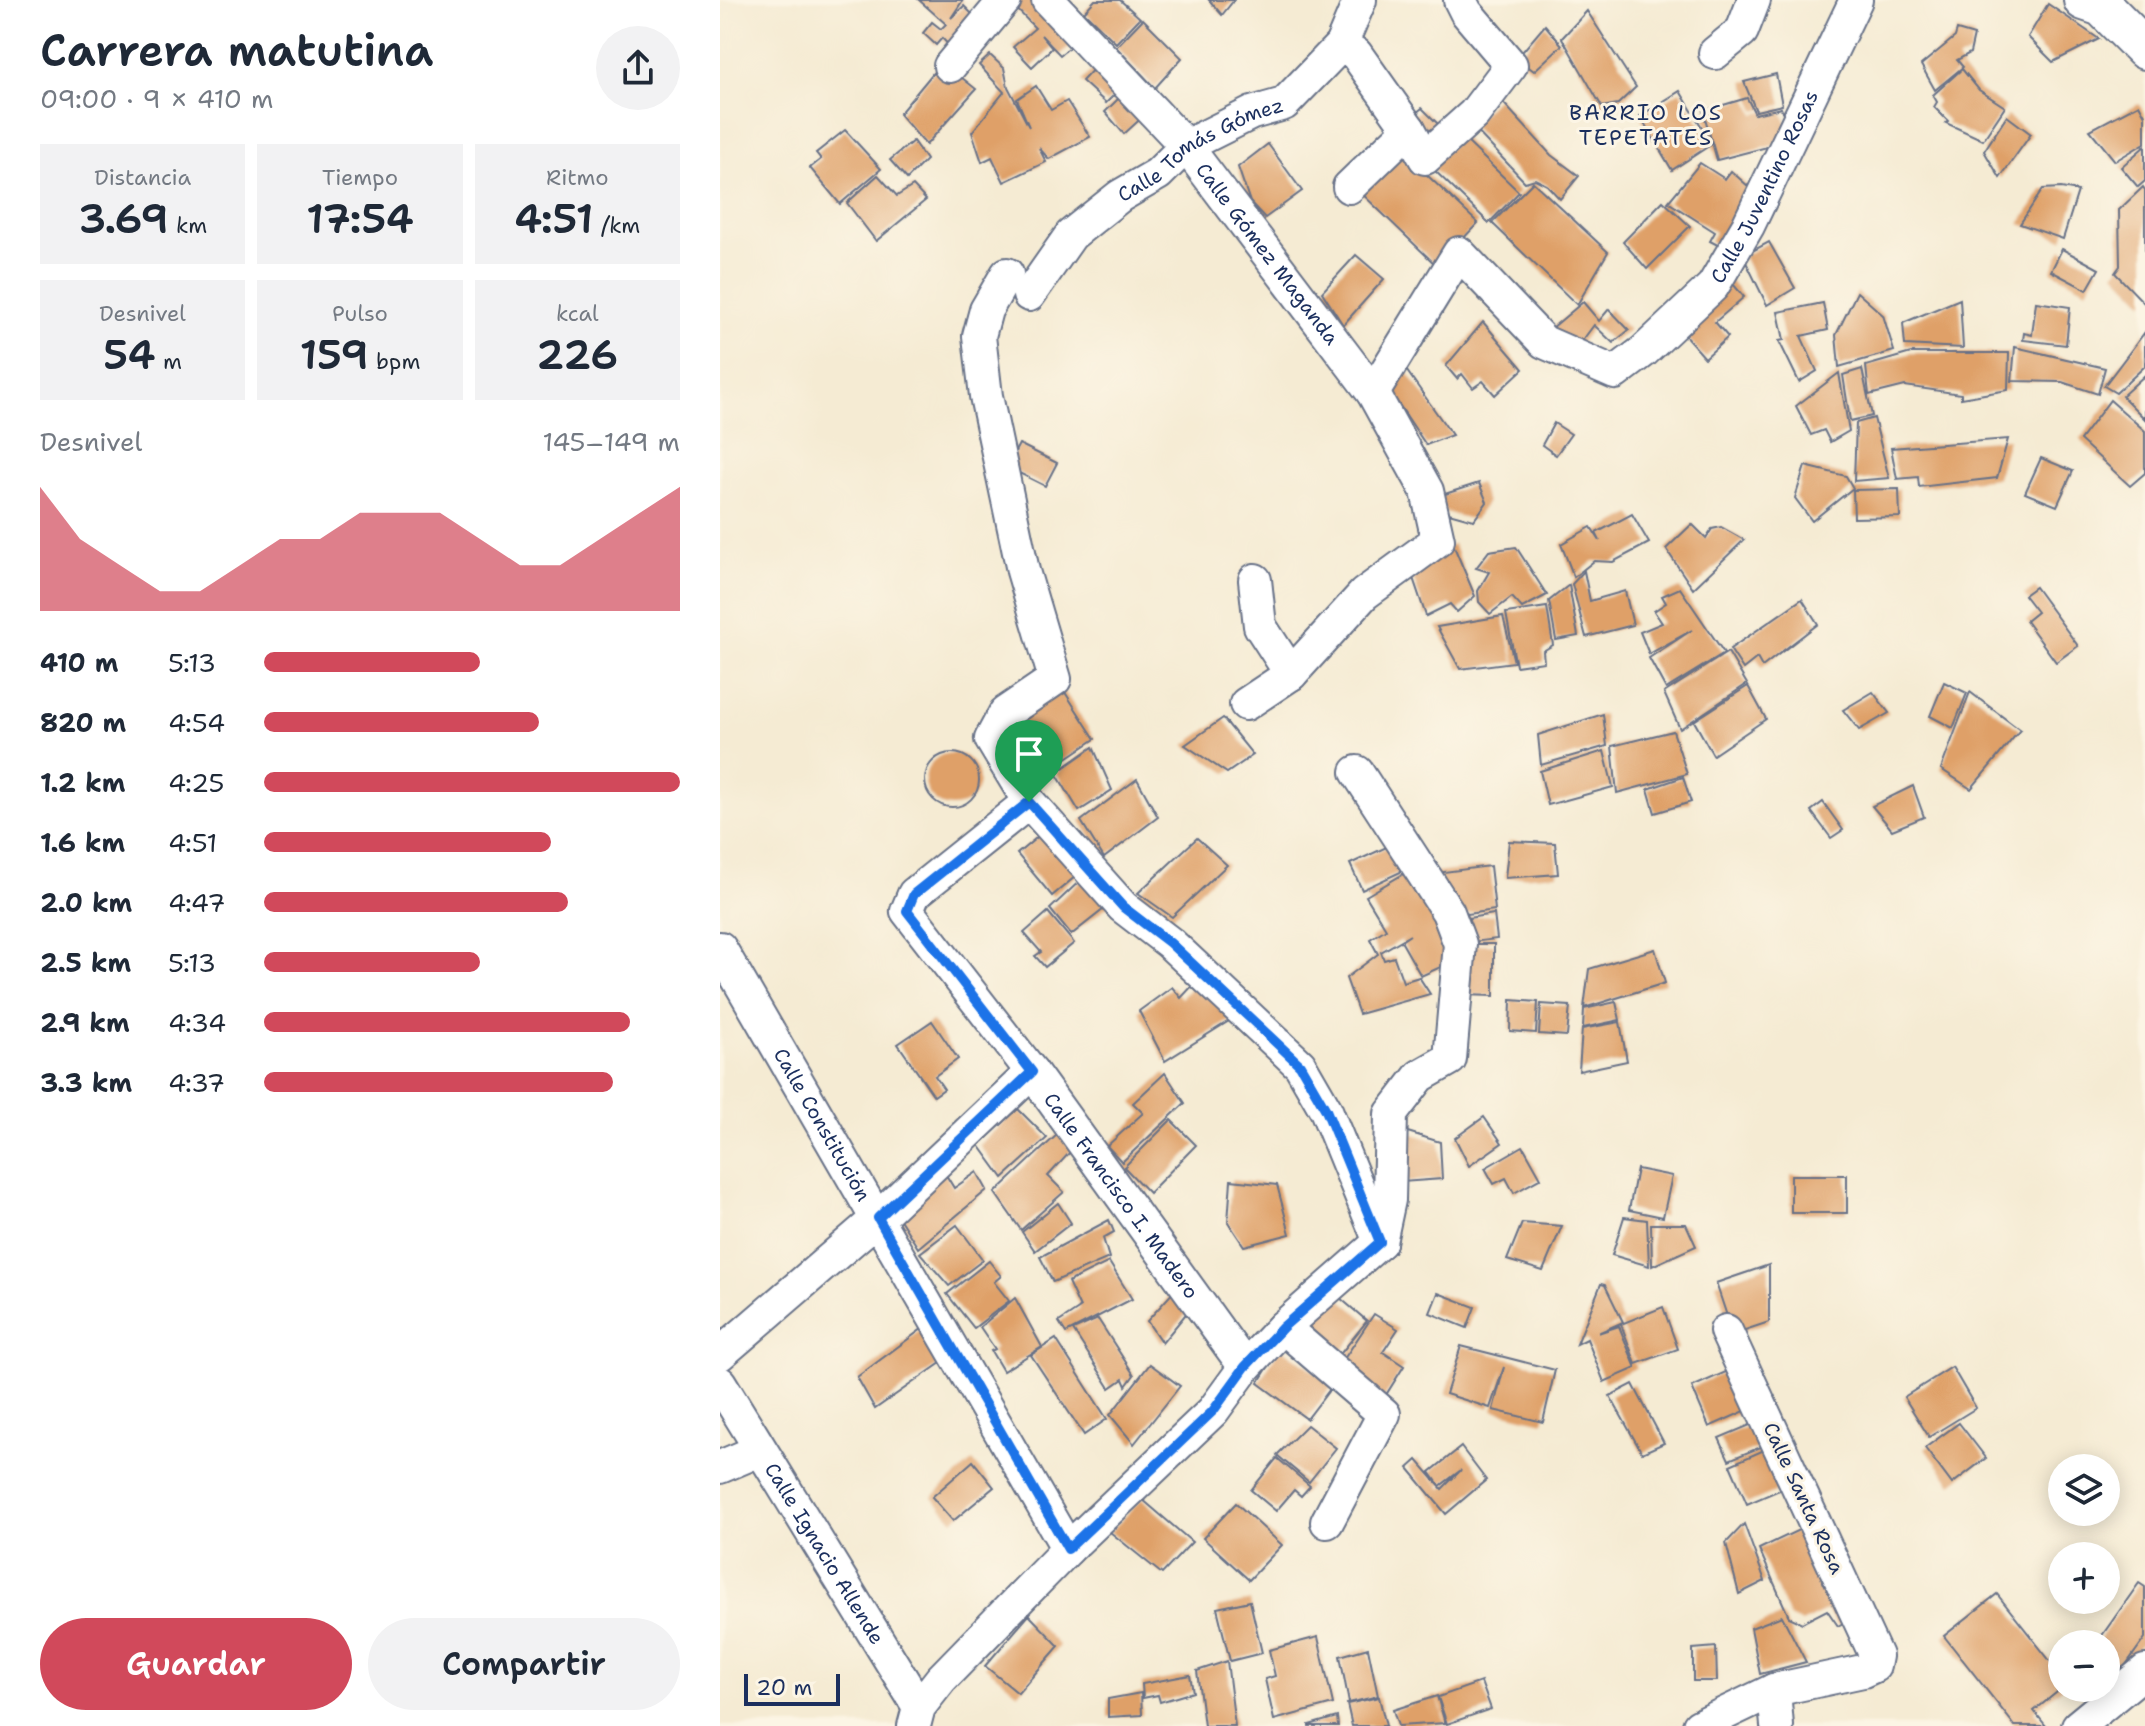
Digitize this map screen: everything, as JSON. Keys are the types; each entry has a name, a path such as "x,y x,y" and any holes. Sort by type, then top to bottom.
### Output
{"street":[{"path":"950,66 1005,0"},
{"name":"Calle Gómez Maganda","path":"1048,0 1186,146 1373,393 1427,491 1438,540 1364,594 1291,674"},
{"name":"Calle Tomás Gómez","path":"1029,802 991,739 1005,713 1055,679 1023,571 986,396 979,336 986,310 1071,235 1120,196 1158,174 1186,146 1252,113 1284,104 1314,78 1341,45 1360,0"},
{"path":"1341,45 1356,54 1409,129 1425,158 1474,114 1511,65 1466,12 1460,0"},
{"path":"1715,53 1742,31 1754,0"},
{"name":"Calle Juventino Rosas","path":"1373,393 1459,253 1544,342 1615,373 1644,351 1713,286 1748,226 1856,0"},
{"path":"2096,2 2145,49"},
{"path":"1349,187 1409,129"},
{"path":"1246,704 1291,674 1260,626 1255,580"},
{"path":"916,1717 941,1679 1068,1549 1213,1411 1245,1367 1283,1327 1380,1242 1389,1200 1391,1114 1420,1076 1450,1059 1460,944 1448,912 1357,772"},
{"path":"1029,802 1123,907 1170,943 1300,1065 1326,1110 1380,1242"},
{"name":"Calle Francisco I. Madero","path":"1029,802 914,894 907,911 1032,1072 1245,1367"},
{"name":"Calle Constitución","path":"720,948 1068,1549"},
{"path":"720,1354 878,1218 1032,1072"},
{"path":"1283,1327 1384,1414 1327,1522"},
{"name":"Calle Santa Rosa","path":"1726,1331 1874,1647 1874,1666 1855,1674 1774,1690"},
{"name":"Calle Ignacio Allende","path":"720,1383 916,1717"},
{"path":"720,1467 760,1450"},
{"path":"2078,1726 2145,1671"},
{"path":"1699,1726 1774,1690 1777,1726"}],"building":[{"path":"919,0 963,0 951,18 964,6 981,23 954,51 942,38 936,45 923,33 932,22 941,29 946,24"},
{"path":"1035,0 1075,43 1060,55 1041,35 1052,48 1032,67 1013,47 1035,28 1010,2"},
{"path":"1095,0 1120,0 1140,18 1116,43 1084,12"},
{"path":"1209,0 1234,0 1222,15"},
{"path":"2048,4 2099,39 2053,62 2028,37"},
{"path":"1587,11 1636,87 1618,104 1602,107 1562,38"},
{"path":"1143,19 1182,58 1155,88 1116,47"},
{"path":"1545,25 1562,45 1534,71 1517,58"},
{"path":"1957,30 1974,35 1970,53 1957,60 1963,67 1935,90 1921,65 1955,37"},
{"path":"990,55 1004,68 1008,87 1029,127 1017,99 1036,86 1051,110 1067,101 1090,137 1049,159 1039,148 1046,162 1004,182 992,157 982,162 972,132 1004,92 979,65"},
{"path":"942,62 976,89 926,145 899,114"},
{"path":"1098,64 1122,87 1106,103 1082,81"},
{"path":"1962,69 1979,90 2005,107 1983,140 1946,123 1948,121 1934,107 1937,102 1933,95"},
{"path":"1776,74 1782,105 1756,111 1744,82"},
{"path":"1127,90 1148,112 1124,134 1105,112"},
{"path":"1680,91 1712,144 1672,170 1640,116"},
{"path":"1498,97 1551,155 1579,176 1560,199 1547,185 1535,179 1525,182 1471,125"},
{"path":"1747,98 1755,114 1781,108 1788,127 1779,144 1717,160 1703,111"},
{"path":"2139,104 2145,115 2145,143 2115,161 2090,130"},
{"path":"1422,108 1446,132 1432,141 1409,119"},
{"path":"2007,116 2031,134 2000,178 1984,151"},
{"path":"845,130 881,169 840,204 810,168 821,159 816,153"},
{"path":"1461,136 1519,192 1489,223 1431,167"},
{"path":"913,141 926,160 907,179 890,160"},
{"path":"1268,144 1302,191 1265,218 1250,202 1238,167"},
{"path":"1394,144 1478,223 1437,266 1354,186"},
{"path":"2145,146 2145,181 2138,187 2121,167"},
{"path":"1700,163 1725,179 1731,171 1758,195 1727,250 1710,241 1715,232 1668,202"},
{"path":"878,175 897,196 913,186 926,200 876,241 847,203"},
{"path":"1533,182 1608,252 1577,305 1492,223"},
{"path":"2143,187 2145,304 2115,273 2120,266 2119,210"},
{"path":"2043,189 2078,191 2063,239 2020,224"},
{"path":"1663,201 1690,226 1647,269 1623,242"},
{"path":"1769,242 1795,288 1767,305 1743,256"},
{"path":"2062,249 2099,269 2087,290 2051,271"},
{"path":"1356,255 1384,279 1343,325 1322,292"},
{"path":"1728,278 1744,297 1715,322 1728,337 1705,358 1676,325"},
{"path":"1857,292 1883,315 1894,351 1839,367 1836,335"},
{"path":"1960,299 1963,348 1905,345 1903,323"},
{"path":"1583,302 1599,321 1609,309 1629,330 1613,343 1594,325 1576,349 1552,328"},
{"path":"2036,302 2070,307 2066,345 2023,340 2024,333 2032,335"},
{"path":"1823,303 1828,330 1801,336 1817,371 1799,382 1779,341 1784,340 1778,312"},
{"path":"1483,322 1523,369 1495,395 1483,381 1473,388 1462,374 1457,379 1446,366"},
{"path":"2145,332 2145,366 2116,393 2104,386"},
{"path":"2015,347 2105,368 2098,394 2062,382 2012,381"},
{"path":"1911,353 2009,353 2008,390 1961,398 1961,394 1905,386 1869,395 1866,366"},
{"path":"1402,364 1452,435 1426,445 1386,385"},
{"path":"1862,369 1872,416 1850,421 1843,375"},
{"path":"1839,373 1849,431 1830,442 1824,430 1811,435 1796,406"},
{"path":"2145,375 2145,419 2122,396"},
{"path":"2110,400 2145,431 2145,473 2130,486 2080,440"},
{"path":"1874,418 1889,478 1854,481 1856,423"},
{"path":"1554,423 1571,434 1556,455 1542,445"},
{"path":"2008,439 1997,478 1919,487 1918,477 1897,479 1891,448"},
{"path":"1019,444 1057,463 1045,486 1007,467"},
{"path":"2041,458 2073,471 2057,506 2025,493"},
{"path":"1805,466 1846,476 1853,488 1812,521 1795,498"},
{"path":"1479,483 1487,502 1474,520 1445,512 1439,496"},
{"path":"1899,489 1900,517 1854,518 1853,490"},
{"path":"1632,514 1649,543 1613,562 1594,561 1574,577 1561,544 1591,527 1600,541 1596,533"},
{"path":"1692,524 1706,538 1712,529 1721,527 1744,540 1693,589 1666,549"},
{"path":"1453,544 1475,596 1457,612 1450,604 1426,616 1409,566"},
{"path":"1516,547 1547,595 1522,608 1512,597 1490,614 1479,602 1478,591 1489,572 1476,568 1489,551"},
{"path":"1584,571 1590,601 1625,591 1633,625 1586,637 1572,584"},
{"path":"1569,585 1578,636 1556,640 1549,601"},
{"path":"2035,587 2078,646 2056,662 2026,621 2037,612 2024,595"},
{"path":"1680,588 1724,653 1666,689 1649,658 1692,630 1649,654 1640,632 1662,623 1654,611 1666,603 1662,596"},
{"path":"1802,599 1818,624 1762,667 1757,658 1743,669 1730,649"},
{"path":"1547,607 1553,645 1543,651 1544,662 1516,666 1506,613"},
{"path":"1503,616 1514,662 1460,669 1437,627"},
{"path":"1728,652 1747,684 1680,729 1664,693"},
{"path":"1944,682 1967,693 1953,728 1930,716"},
{"path":"1059,683 1095,739 1047,771 1010,719"},
{"path":"1748,686 1766,719 1713,755 1694,721"},
{"path":"1873,692 1889,713 1859,730 1843,710"},
{"path":"1970,692 2020,730 1971,789 1941,769"},
{"path":"1603,714 1607,746 1541,765 1538,735"},
{"path":"1223,718 1253,755 1227,773 1185,745"},
{"path":"1673,731 1687,774 1617,793 1612,746"},
{"path":"1093,747 1112,790 1079,811 1056,773"},
{"path":"1604,751 1613,787 1548,805 1540,771"},
{"path":"952,753 971,761 979,780 971,799 952,807 933,799 925,780 933,761"},
{"path":"1683,777 1691,802 1655,813 1648,789"},
{"path":"1137,779 1158,817 1104,858 1081,821"},
{"path":"1913,786 1924,817 1892,830 1872,806"},
{"path":"1823,802 1843,830 1831,838 1811,811"},
{"path":"1047,829 1082,871 1052,896 1017,854"},
{"path":"1197,838 1227,865 1172,917 1138,893"},
{"path":"1509,841 1555,843 1558,874 1505,878"},
{"path":"1395,843 1407,869 1362,890 1350,864"},
{"path":"1490,866 1495,910 1454,916 1428,874"},
{"path":"1412,869 1453,943 1445,965 1421,976 1401,941 1410,935 1381,952 1384,960 1394,957 1403,982 1419,977 1430,994 1359,1014 1346,978 1378,954 1370,939 1386,929 1366,896"},
{"path":"1085,876 1109,905 1071,935 1050,909"},
{"path":"1048,912 1074,943 1045,967 1035,956 1041,952 1024,933"},
{"path":"1494,914 1497,939 1464,943 1455,920"},
{"path":"1460,944 1494,944 1494,996 1465,995"},
{"path":"1655,949 1665,983 1584,1008 1589,969"},
{"path":"1195,983 1232,1019 1165,1061 1139,1011 1172,987 1181,998"},
{"path":"1511,1000 1538,1002 1536,1033 1510,1031"},
{"path":"1616,1002 1620,1020 1583,1028 1584,1009"},
{"path":"1541,1004 1570,1006 1567,1036 1539,1034"},
{"path":"932,1021 958,1059 935,1076 944,1089 934,1096 898,1044"},
{"path":"1620,1022 1627,1061 1579,1071 1582,1029"},
{"path":"1165,1073 1185,1103 1122,1162 1107,1146 1143,1113 1133,1103"},
{"path":"1018,1109 1047,1138 1003,1178 979,1145"},
{"path":"1484,1117 1502,1143 1469,1166 1455,1138"},
{"path":"1171,1120 1196,1145 1149,1193 1124,1167"},
{"path":"1398,1129 1440,1142 1442,1179 1402,1182"},
{"path":"1059,1133 1072,1150 1048,1176 1064,1192 1021,1230 995,1193"},
{"path":"1523,1146 1541,1178 1514,1193 1506,1178 1494,1184 1485,1168"},
{"path":"1637,1169 1672,1176 1663,1217 1629,1210"},
{"path":"943,1170 954,1188 977,1172 987,1190 918,1248 896,1213"},
{"path":"1791,1175 1847,1175 1847,1213 1791,1213"},
{"path":"1231,1180 1277,1185 1290,1234 1244,1246 1228,1222"},
{"path":"1058,1203 1071,1223 1035,1251 1022,1232"},
{"path":"1624,1217 1647,1220 1649,1266 1612,1255"},
{"path":"1109,1220 1114,1232 1103,1238 1109,1258 1053,1282 1040,1257"},
{"path":"1522,1223 1562,1226 1543,1271 1507,1260"},
{"path":"1651,1224 1686,1224 1696,1246 1652,1266"},
{"path":"957,1225 983,1260 949,1286 920,1253"},
{"path":"989,1261 1001,1276 994,1282 1009,1301 974,1328 947,1294"},
{"path":"1109,1262 1132,1299 1066,1333 1059,1322 1080,1308 1068,1282"},
{"path":"1769,1265 1769,1322 1733,1334 1716,1283"},
{"path":"1601,1284 1605,1285 1623,1322 1598,1333 1619,1326 1636,1368 1604,1382 1587,1339 1577,1344"},
{"path":"1175,1290 1190,1309 1162,1343 1147,1321"},
{"path":"1333,1292 1367,1321 1333,1363 1298,1333"},
{"path":"1438,1293 1475,1307 1467,1328 1430,1313"},
{"path":"1015,1298 1042,1347 1003,1371 991,1351 995,1349 980,1327"},
{"path":"1663,1307 1678,1349 1636,1364 1621,1324"},
{"path":"1374,1314 1398,1329 1383,1352 1404,1366 1384,1398 1338,1368"},
{"path":"1098,1319 1134,1375 1126,1386 1123,1379 1110,1388 1073,1330"},
{"path":"926,1326 948,1358 875,1409 857,1377"},
{"path":"1056,1339 1107,1419 1084,1435 1031,1355"},
{"path":"1461,1346 1555,1370 1543,1422 1493,1410 1504,1367 1490,1408 1446,1394"},
{"path":"1281,1347 1333,1385 1307,1419 1258,1383"},
{"path":"1150,1364 1180,1386 1134,1444 1110,1415"},
{"path":"1737,1367 1754,1407 1709,1427 1692,1387"},
{"path":"1952,1367 1976,1408 1929,1437 1904,1397"},
{"path":"1633,1384 1664,1443 1642,1453 1610,1396"},
{"path":"1762,1420 1771,1443 1729,1460 1719,1438"},
{"path":"1959,1423 1986,1458 1952,1484 1925,1448"},
{"path":"1307,1425 1336,1448 1309,1482 1277,1455"},
{"path":"1461,1447 1486,1480 1446,1514 1408,1468 1417,1460 1442,1489 1461,1470 1440,1486 1430,1472"},
{"path":"1771,1447 1789,1486 1747,1504 1730,1465"},
{"path":"1277,1458 1310,1486 1301,1496 1294,1490 1276,1511 1251,1490"},
{"path":"973,1461 994,1487 953,1521 932,1497"},
{"path":"1142,1499 1192,1542 1162,1574 1110,1532"},
{"path":"1236,1503 1282,1545 1249,1580 1203,1538"},
{"path":"1744,1524 1765,1581 1739,1594 1726,1543"},
{"path":"1803,1528 1851,1618 1838,1626 1827,1610 1802,1623 1789,1617 1759,1549"},
{"path":"2139,1583 2145,1587 2145,1638 2120,1673 2120,1630 2106,1630"},
{"path":"1997,1594 2048,1658 2048,1700 2034,1711 2046,1726 2015,1726 1944,1636"},
{"path":"1250,1601 1262,1653 1230,1661 1217,1608"},
{"path":"1029,1615 1059,1646 1018,1693 985,1666"},
{"path":"1782,1616 1806,1662 1760,1674 1751,1628"},
{"path":"1318,1637 1333,1704 1274,1720 1265,1679 1275,1676 1269,1650"},
{"path":"1716,1647 1717,1681 1693,1681 1693,1649"},
{"path":"1368,1648 1378,1696 1349,1703 1340,1656"},
{"path":"1227,1661 1235,1726 1204,1726 1197,1671"},
{"path":"1190,1675 1193,1692 1160,1702 1158,1695 1143,1698 1142,1684"},
{"path":"1481,1682 1491,1709 1447,1724 1438,1697"},
{"path":"1141,1693 1142,1715 1108,1717 1108,1699"},
{"path":"1437,1696 1445,1723 1398,1726 1393,1710"},
{"path":"1379,1697 1386,1726 1352,1726 1347,1704"},
{"path":"1337,1717 1338,1726 1309,1726 1309,1725"}],"district":[{"name":"BARRIO LOS TEPETATES","path":"1646,124"}],"route":[{"path":"1029,802 1123,907 1170,943 1300,1065 1326,1110 1380,1242 1283,1327 1245,1367 1213,1411 1068,1549 878,1218 1032,1072 907,911 914,894 1029,802"}]}
